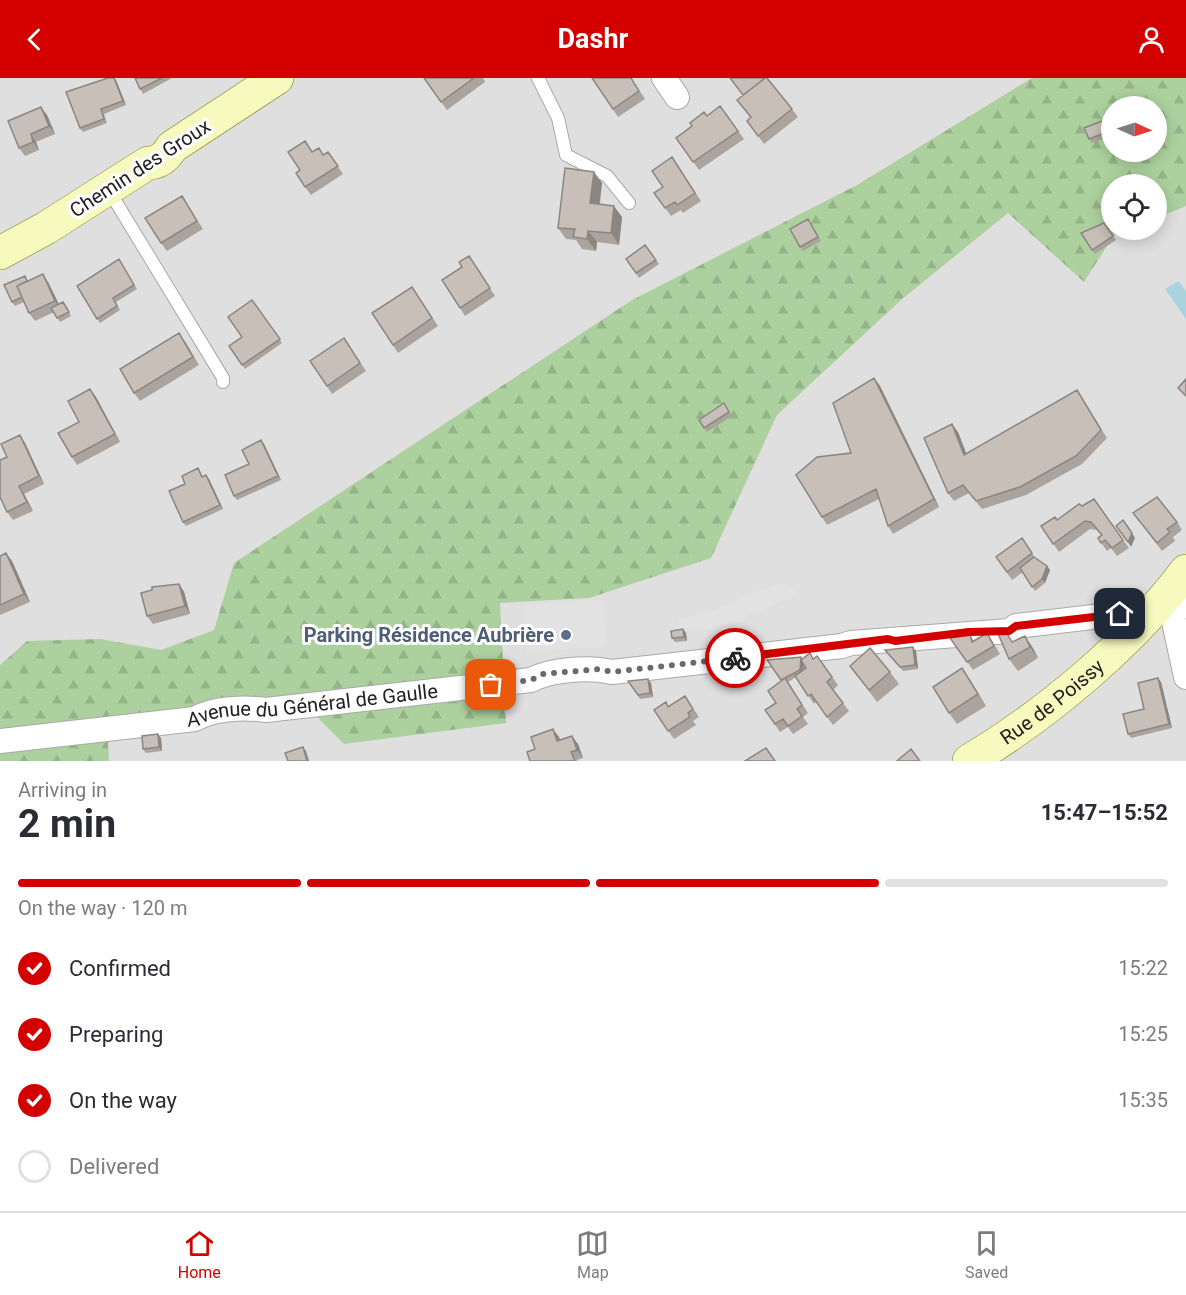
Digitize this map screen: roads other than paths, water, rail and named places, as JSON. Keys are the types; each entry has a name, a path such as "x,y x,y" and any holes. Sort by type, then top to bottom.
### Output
{"street":[{"name":"Chemin des Groux","path":"0,253 46,228 148,163 155,163 167,155 172,147 277,78"},
{"name":"Rue de Poissy","path":"969,761 995,745 1171,608 1186,571"},
{"path":"1171,608 1186,676"},
{"name":"Avenue du Général de Gaulle","path":"0,741 195,718 205,713 256,709 266,711 531,680 543,674 600,669 612,672 842,646 851,643 1009,631 1016,626 1171,608"}],"lane":[{"path":"538,78 558,118 566,154 607,176 629,203"},
{"path":"108,188 223,378 223,382"}],"water":[{"path":"1179,281 1186,291 1186,319 1165,289"}],"place":[{"name":"Parking Résidence Aubrière","path":"566,635"}]}
